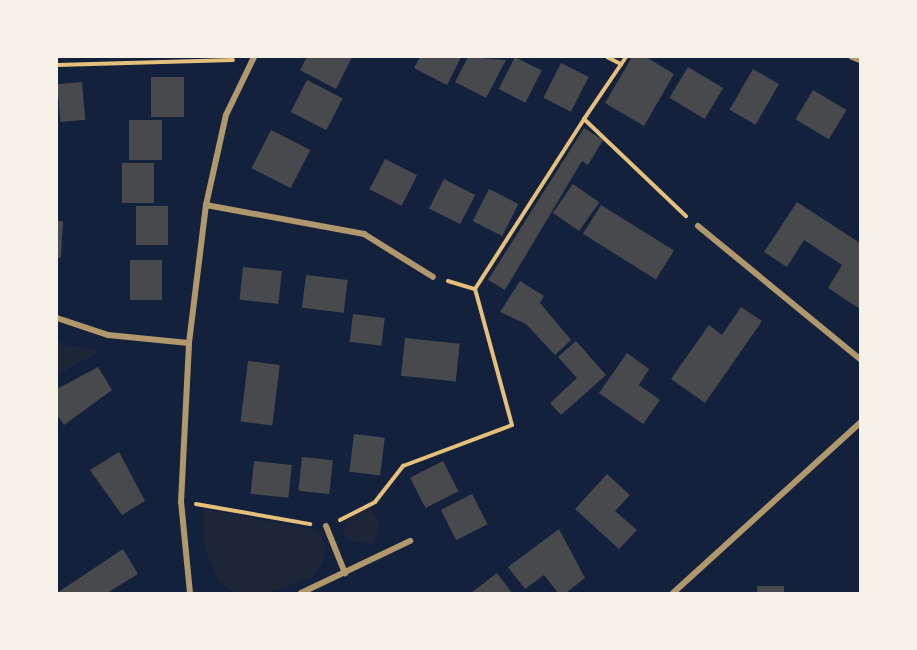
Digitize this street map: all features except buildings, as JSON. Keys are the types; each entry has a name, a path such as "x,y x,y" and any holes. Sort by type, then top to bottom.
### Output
{"street":[{"path":"852,57 860,60"},
{"path":"190,593 181,502 189,343 206,205 226,115 253,58"},
{"path":"206,205 364,234 433,277"},
{"path":"698,226 860,359"},
{"path":"57,318 108,335 189,343"},
{"path":"672,593 860,423"},
{"path":"326,526 345,573"},
{"path":"301,593 410,541"}],"path":[{"path":"608,57 621,64"},
{"path":"181,502 326,526 375,502 403,466 512,425 475,289 626,57"},
{"path":"57,65 253,58"},
{"path":"584,119 698,226"},
{"path":"433,277 475,289"}],"shaded area":[{"path":"57,340 63,344 101,351 57,375"},
{"path":"370,508 380,523 374,544 351,542 343,531 347,519"},
{"path":"204,509 318,530 325,545 324,560 314,576 269,593 237,593 219,583 204,547"}]}
